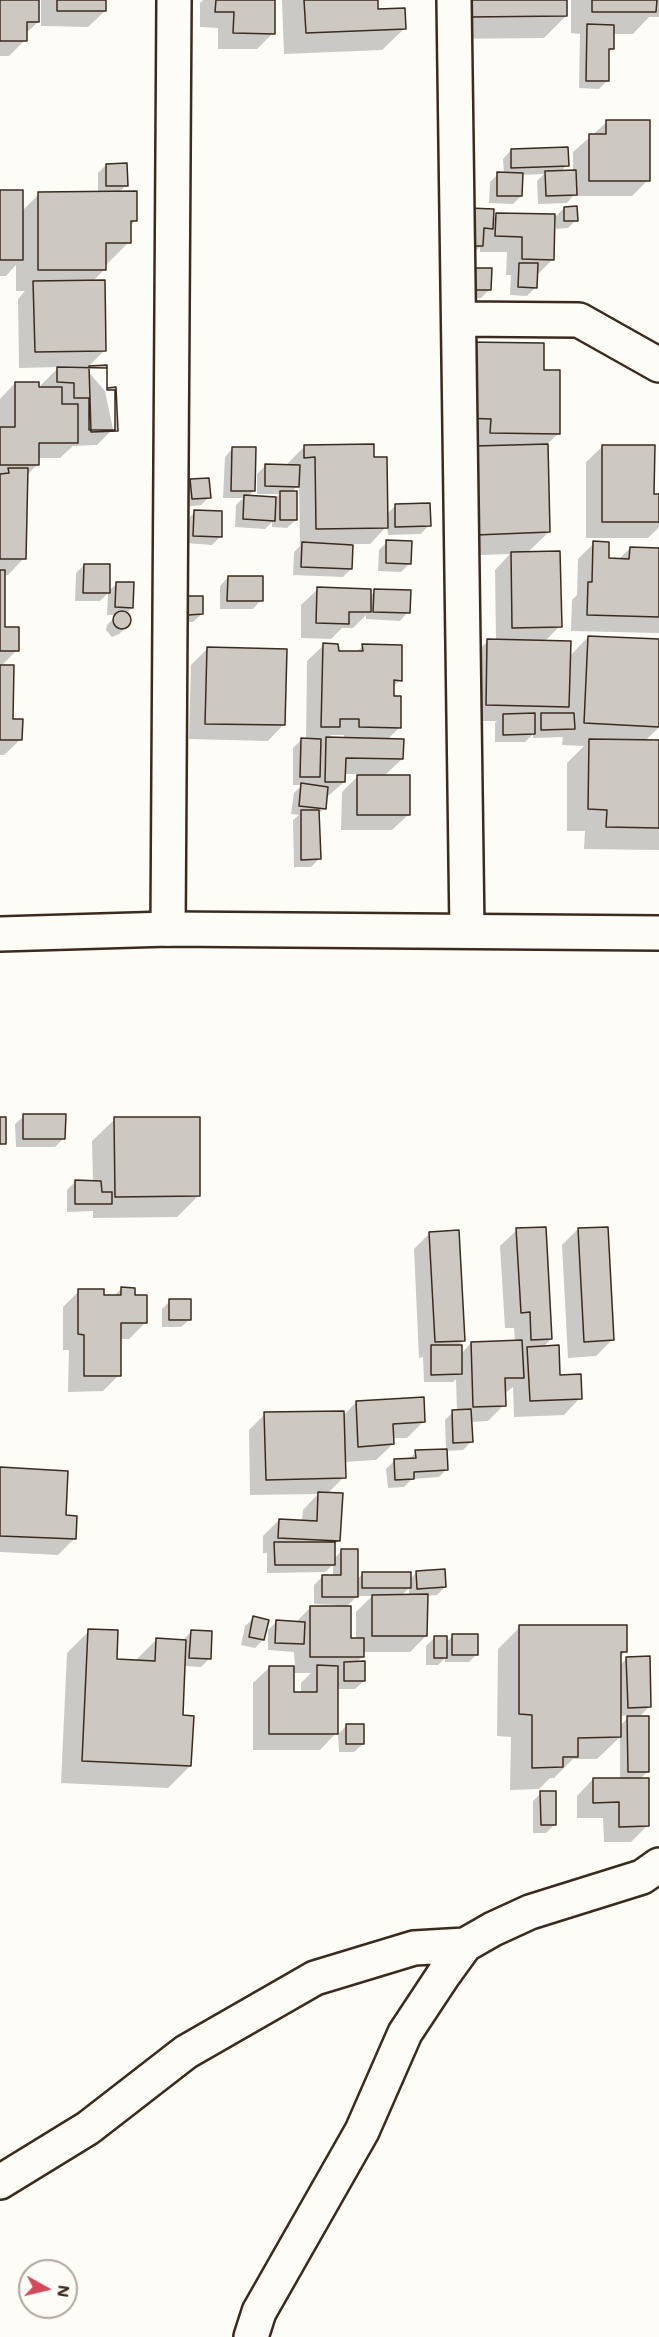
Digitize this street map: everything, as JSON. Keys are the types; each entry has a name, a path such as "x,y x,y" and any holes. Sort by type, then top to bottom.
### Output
{"street":[{"path":"168,929 174,0"},
{"path":"454,0 468,931"},
{"path":"459,319 579,320 659,365"},
{"path":"0,934 168,929 659,933"},
{"path":"251,2337 259,2312 362,2131 405,2032 465,1946 493,1929 530,1912 642,1877 659,1865"},
{"path":"0,2182 88,2128 186,2052 315,1978 414,1948 465,1946"}],"building":[{"path":"0,0 39,0 39,22 27,22 27,41 0,41"},
{"path":"57,0 106,0 106,11 57,11"},
{"path":"216,0 275,0 275,34 233,33 234,12 215,12"},
{"path":"304,0 378,0 378,9 405,8 406,29 306,33"},
{"path":"467,0 567,0 567,16 467,17"},
{"path":"592,0 657,0 656,12 592,12"},
{"path":"587,24 614,25 614,49 609,49 609,81 586,81"},
{"path":"606,120 650,120 650,181 589,181 589,134 606,134"},
{"path":"568,147 569,166 511,168 511,149"},
{"path":"127,163 128,186 106,186 106,164"},
{"path":"576,170 577,195 546,196 545,171"},
{"path":"497,172 523,173 522,196 497,196"},
{"path":"0,190 23,190 23,260 0,260"},
{"path":"137,191 137,221 131,221 131,243 106,243 106,270 38,270 38,192"},
{"path":"577,206 578,221 564,221 564,207"},
{"path":"469,208 494,209 493,229 484,228 483,246 468,246"},
{"path":"496,213 555,214 554,260 522,259 522,237 495,236"},
{"path":"519,263 538,263 537,288 518,287"},
{"path":"469,268 492,268 491,290 467,290"},
{"path":"105,280 106,351 35,352 33,281"},
{"path":"465,342 544,343 544,370 560,370 560,434 490,433 491,419 464,418"},
{"path":"107,365 107,388 116,387 118,431 91,432 89,366"},
{"path":"57,367 107,368 107,390 115,390 115,430 89,430 89,398 74,398 74,383 57,382"},
{"path":"15,382 39,382 39,387 62,387 62,404 78,404 78,443 39,443 39,465 0,465 0,427 15,427"},
{"path":"374,444 374,457 387,457 388,528 316,529 315,457 304,458 304,445"},
{"path":"548,444 550,532 476,535 474,446"},
{"path":"602,445 655,445 654,494 659,494 659,522 602,522"},
{"path":"232,447 256,447 255,491 231,491"},
{"path":"265,464 300,465 299,487 265,486"},
{"path":"8,468 28,468 26,559 0,559 0,474 9,473"},
{"path":"209,478 211,498 192,499 190,479"},
{"path":"280,491 297,491 297,520 280,520"},
{"path":"244,495 276,497 275,521 243,519"},
{"path":"430,503 431,526 395,527 395,504"},
{"path":"194,510 222,511 222,537 193,536"},
{"path":"386,540 412,541 411,564 386,563"},
{"path":"593,541 609,542 609,558 629,559 630,547 659,548 659,617 587,615 588,582 592,582"},
{"path":"302,542 353,545 352,569 301,567"},
{"path":"560,551 562,627 512,628 511,552"},
{"path":"84,564 110,564 110,593 83,593"},
{"path":"0,570 5,570 5,627 19,627 19,651 0,651"},
{"path":"228,576 263,576 263,601 227,601"},
{"path":"116,582 134,582 133,608 115,607"},
{"path":"317,587 371,589 371,612 349,612 349,624 316,623"},
{"path":"374,589 411,590 410,613 373,612"},
{"path":"187,596 203,596 203,614 188,615"},
{"path":"122,611 128,614 131,620 128,626 122,629 116,626 113,620 116,614"},
{"path":"588,636 659,639 659,727 584,723"},
{"path":"487,639 571,641 569,707 486,705"},
{"path":"323,643 338,644 339,651 363,651 362,644 402,645 402,681 394,680 394,696 401,696 401,728 359,727 359,719 340,719 340,727 321,727"},
{"path":"207,647 287,649 285,725 205,724"},
{"path":"0,665 14,665 13,719 23,719 22,740 0,740"},
{"path":"535,713 535,734 503,735 503,714"},
{"path":"541,713 574,713 575,729 541,730"},
{"path":"326,737 404,739 403,759 346,758 345,782 325,782"},
{"path":"301,738 321,739 320,777 300,777"},
{"path":"589,739 659,740 659,828 606,827 607,810 588,809"},
{"path":"357,775 410,775 410,815 357,815"},
{"path":"301,783 328,787 326,809 299,806"},
{"path":"301,810 319,810 321,859 301,860"},
{"path":"23,1114 66,1114 65,1139 23,1139"},
{"path":"0,1117 6,1117 6,1144 0,1144"},
{"path":"114,1117 200,1117 200,1196 115,1197"},
{"path":"75,1180 101,1181 102,1192 112,1192 112,1204 75,1204"},
{"path":"546,1227 552,1339 531,1340 530,1312 521,1313 516,1228"},
{"path":"608,1227 614,1340 584,1342 578,1228"},
{"path":"459,1230 465,1341 435,1342 429,1232"},
{"path":"121,1287 135,1288 135,1295 147,1295 147,1323 121,1323 121,1376 84,1376 84,1335 78,1334 78,1289 104,1289 104,1295 121,1295"},
{"path":"169,1299 191,1299 191,1320 169,1320"},
{"path":"522,1340 524,1378 505,1378 506,1406 473,1407 471,1342"},
{"path":"431,1345 462,1345 462,1374 431,1375"},
{"path":"559,1345 560,1375 581,1374 582,1399 530,1401 527,1347"},
{"path":"424,1397 425,1422 393,1424 394,1444 358,1447 356,1401"},
{"path":"471,1409 473,1442 453,1443 452,1410"},
{"path":"344,1411 346,1478 266,1480 264,1412"},
{"path":"447,1449 448,1470 414,1472 414,1479 395,1480 394,1459 416,1458 415,1450"},
{"path":"0,1467 68,1471 66,1515 77,1516 76,1539 0,1536"},
{"path":"318,1492 343,1493 340,1541 278,1538 279,1519 317,1521"},
{"path":"274,1542 335,1542 335,1565 275,1565"},
{"path":"341,1549 358,1549 358,1597 322,1597 322,1575 341,1575"},
{"path":"445,1569 446,1587 417,1589 416,1571"},
{"path":"362,1572 411,1572 411,1588 362,1588"},
{"path":"428,1594 427,1636 372,1636 372,1595"},
{"path":"310,1606 351,1606 351,1638 364,1638 364,1657 310,1657"},
{"path":"253,1616 269,1620 264,1640 249,1637"},
{"path":"276,1620 305,1622 304,1644 275,1643"},
{"path":"519,1625 627,1625 627,1652 621,1652 621,1737 578,1738 578,1757 563,1757 563,1767 532,1768 532,1715 519,1714"},
{"path":"88,1629 118,1630 117,1659 155,1661 156,1638 186,1640 183,1715 194,1716 191,1766 82,1761"},
{"path":"191,1630 212,1631 211,1659 189,1658"},
{"path":"452,1634 478,1634 478,1655 452,1655"},
{"path":"434,1636 447,1636 447,1658 434,1658"},
{"path":"650,1656 651,1707 628,1708 626,1657"},
{"path":"365,1661 365,1681 344,1681 344,1662"},
{"path":"317,1665 338,1666 338,1734 269,1734 269,1666 294,1666 294,1692 317,1692"},
{"path":"627,1716 649,1716 649,1772 628,1772"},
{"path":"346,1724 364,1724 364,1744 346,1744"},
{"path":"593,1778 649,1778 649,1826 619,1827 619,1802 593,1803"},
{"path":"540,1791 556,1791 556,1825 541,1825"}]}
